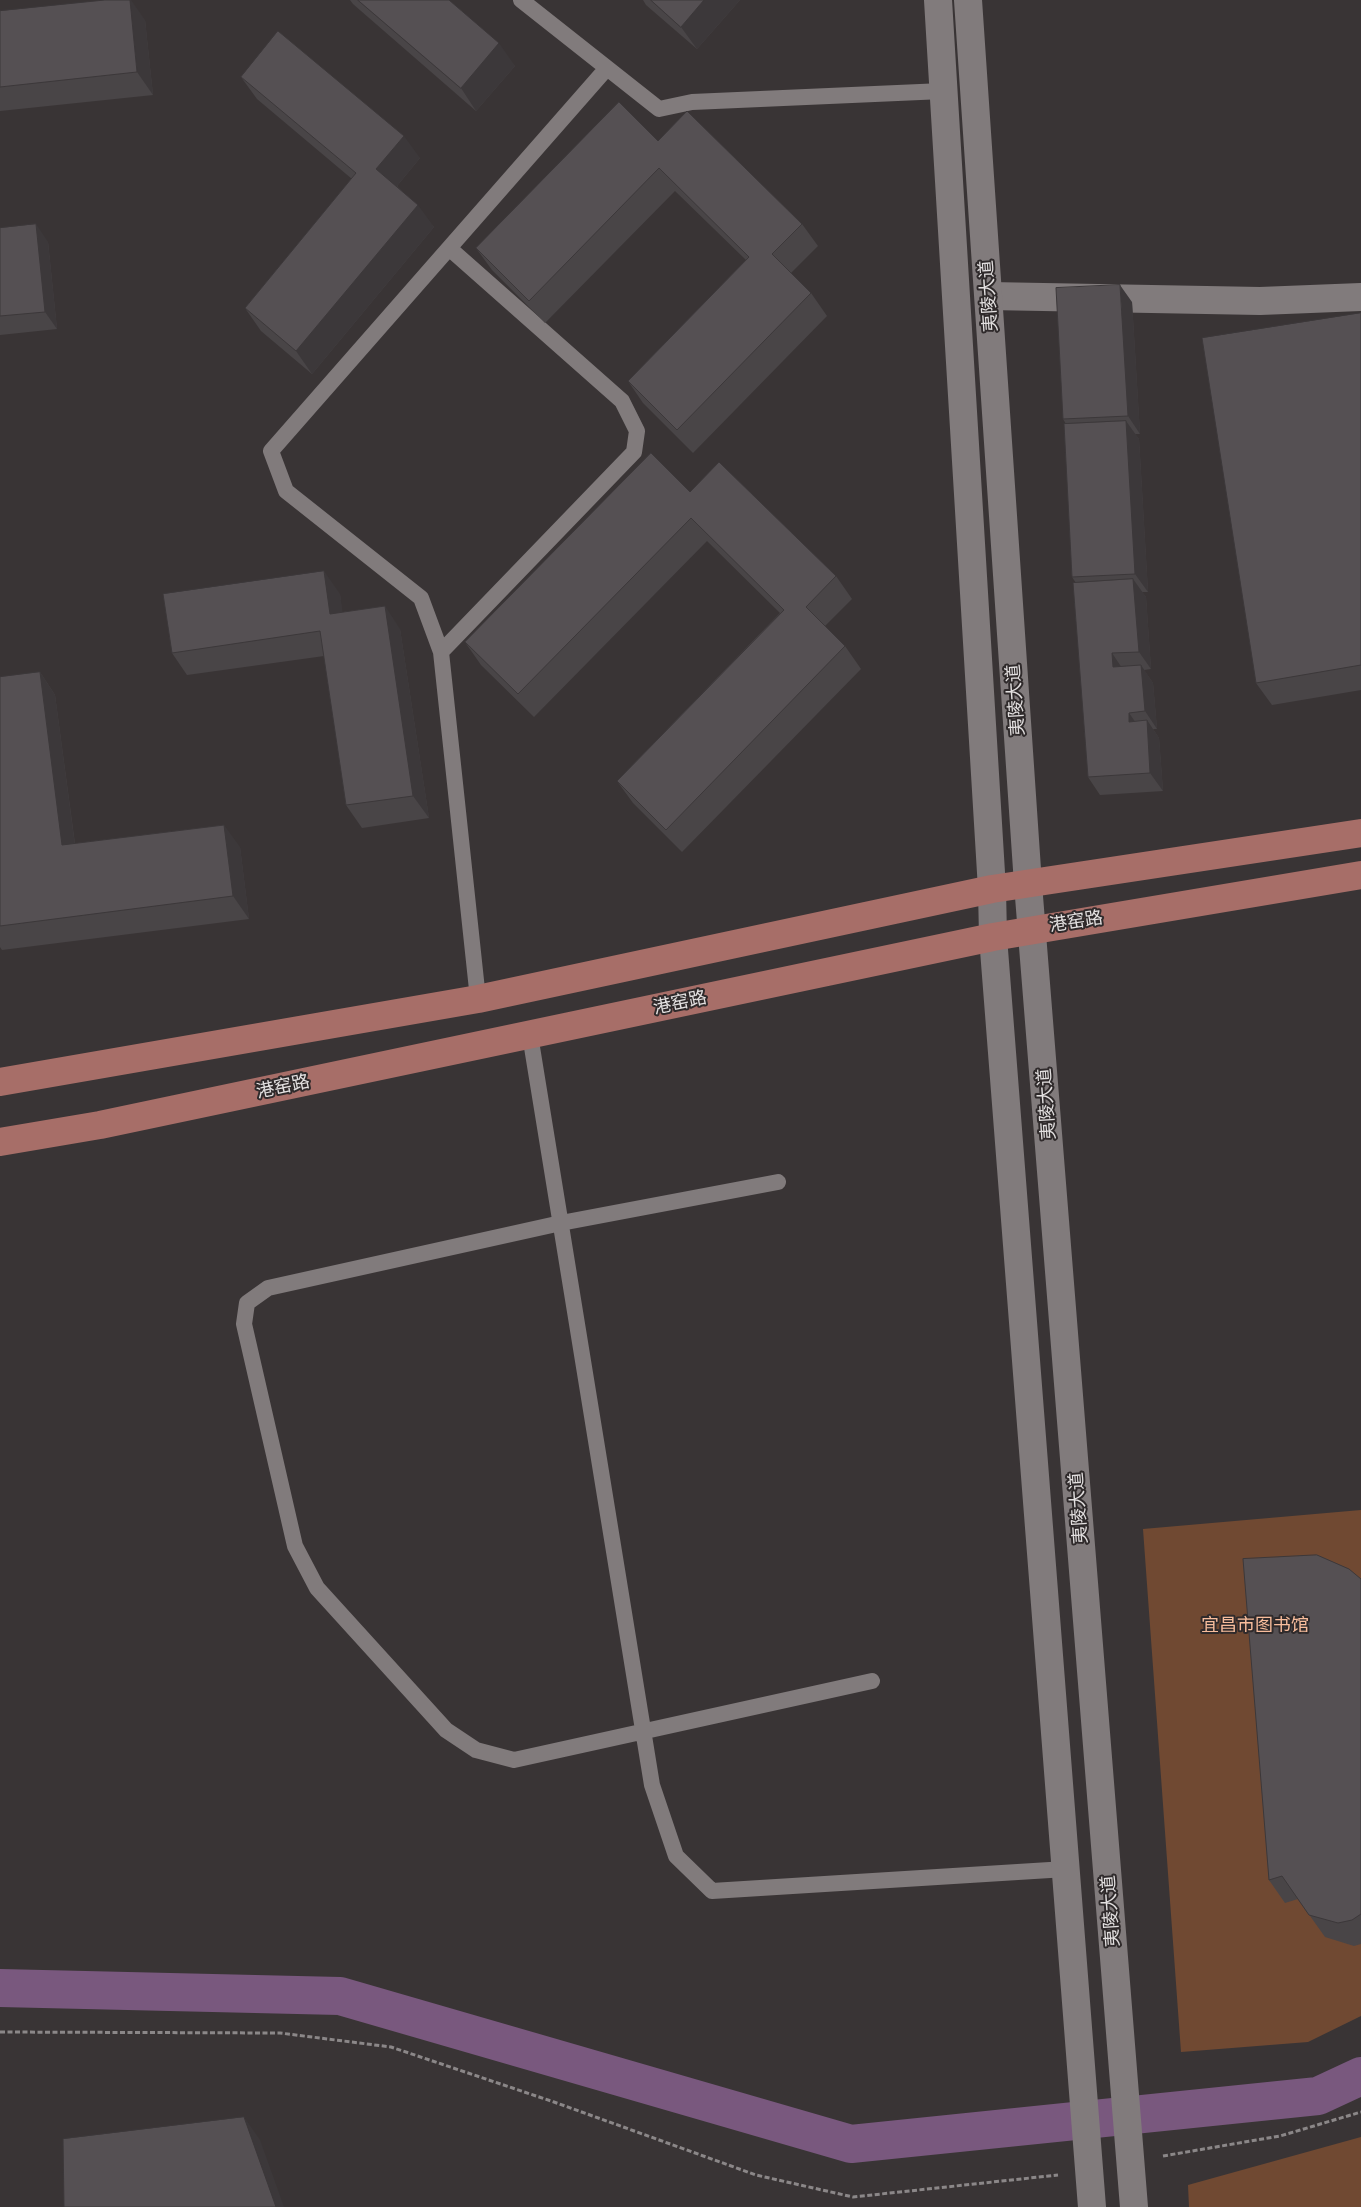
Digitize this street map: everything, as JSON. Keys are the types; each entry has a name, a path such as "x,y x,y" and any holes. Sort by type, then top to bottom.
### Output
{"main road":[{"name":"夷陵大道","path":"938,0 992,889 993,937 1092,2200"},
{"name":"夷陵大道","path":"968,0 1028,884 1034,930 1133,2197"},
{"path":"989,296 1260,302 1361,297"},
{"path":"0,1082 478,999 992,889 1361,833"},
{"name":"港窑路","path":"0,1142 100,1125 993,937 1361,875"}],"lane":[{"path":"521,0 659,109 692,102 943,91"},
{"path":"478,999 441,652 421,598 286,491 271,451 607,68"},
{"path":"441,652 634,452 637,431 622,401 449,248"},
{"path":"530,1035 652,1784 676,1856 712,1891 1066,1869"},
{"path":"778,1182 561,1223 268,1288 246,1303 244,1324 295,1546 318,1588 446,1730 476,1750 514,1760 872,1681"}],"path":[{"path":"0,2032 280,2033 391,2047 554,2102 756,2174 853,2197 1061,2174"},
{"path":"1156,2158 1280,2136 1361,2112"}],"green space":[{"name":"宜昌市图书馆","path":"1361,1510 1361,2016 1308,2042 1181,2052 1143,1529"},
{"path":"1361,2137 1361,2207 1189,2207 1188,2185"}],"building":[{"path":"105,0 130,0 137,72 0,87 0,11"},
{"path":"358,0 449,0 499,43 461,88"},
{"path":"651,0 704,0 681,27"},
{"path":"278,31 404,136 376,169 418,205 296,351 245,308 356,173 241,77"},
{"path":"619,102 658,141 687,111 802,224 772,254 811,293 677,430 628,381 749,257 659,168 529,301 476,248"},
{"path":"36,224 45,312 0,316 0,228"},
{"path":"1120,285 1128,416 1063,419 1056,288"},
{"path":"1361,313 1361,665 1256,683 1202,338"},
{"path":"1126,421 1135,574 1072,577 1064,424"},
{"path":"651,453 690,492 719,462 836,576 806,607 845,646 666,830 617,781 784,610 691,518 518,694 465,642"},
{"path":"324,571 330,614 385,606 413,796 346,805 320,631 172,653 163,594"},
{"path":"1133,579 1139,652 1112,653 1113,667 1141,665 1145,711 1129,713 1129,722 1147,720 1150,773 1088,777 1073,583"},
{"path":"40,672 62,845 224,825 233,896 0,926 0,677"},
{"name":"宜昌市图书馆","path":"1317,1555 1349,1569 1361,1579 1361,1914 1352,1920 1338,1923 1309,1915 1282,1876 1269,1880 1243,1559"},
{"path":"244,2117 276,2207 64,2207 63,2139"}],"waterway":[{"path":"0,1988 340,1996 851,2144 1318,2096 1361,2076"}]}
